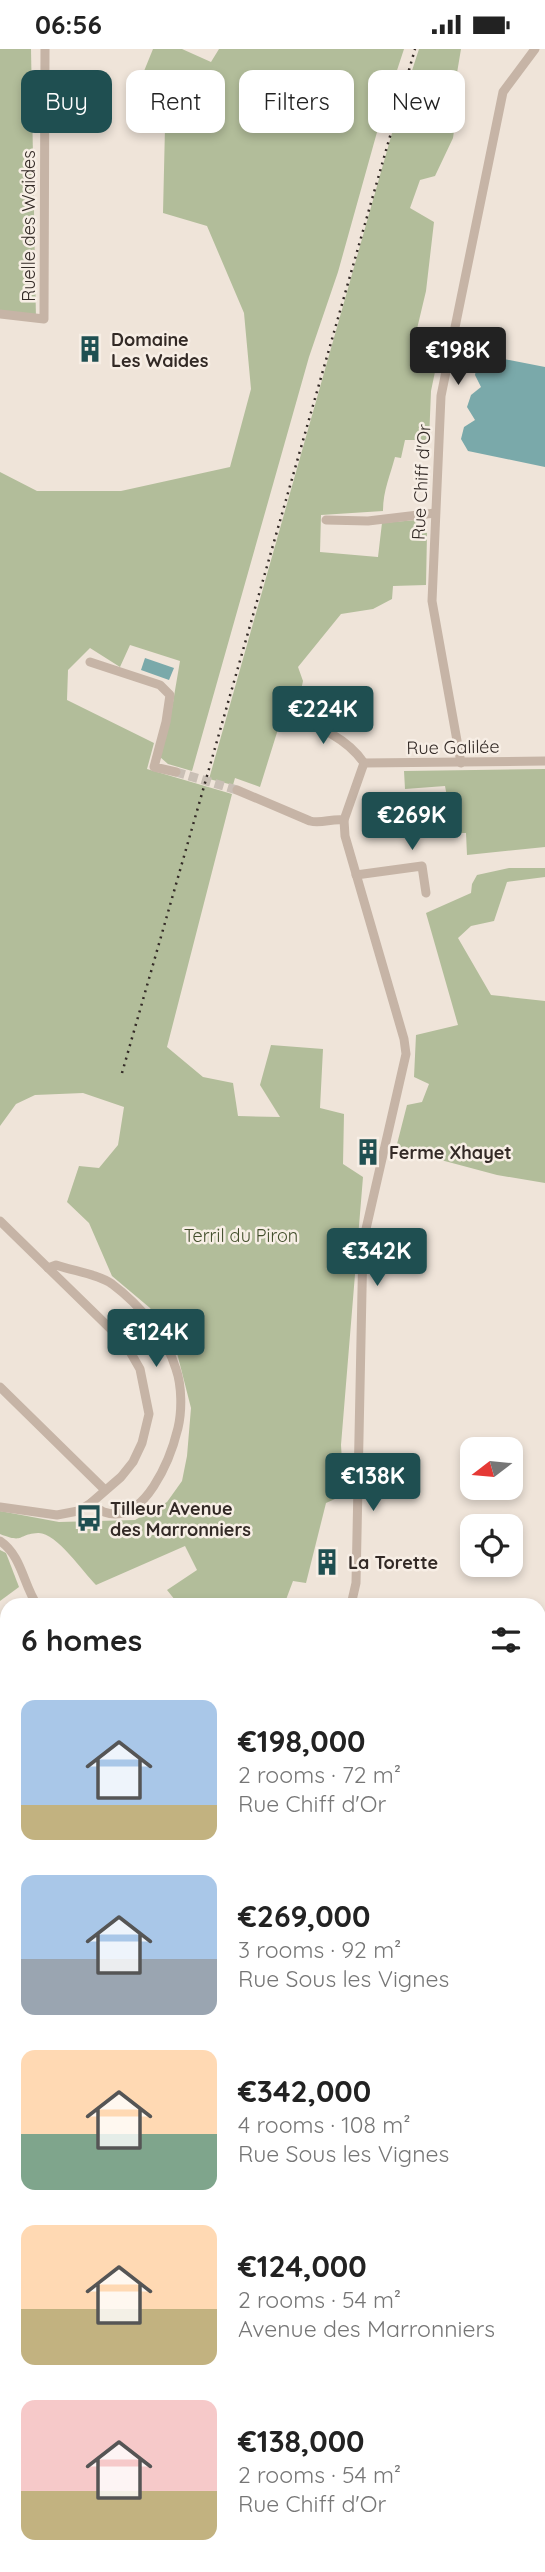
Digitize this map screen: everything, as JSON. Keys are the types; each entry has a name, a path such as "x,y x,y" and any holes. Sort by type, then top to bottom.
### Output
{"street":[{"name":"Ruelle des Waides","path":"0,314 44,319 45,49"},
{"name":"Rue Chiff d'Or","path":"461,762 432,601 441,396 503,92 535,49"},
{"path":"326,520 368,521 435,513"},
{"path":"90,662 159,685 170,695 166,722 153,767 176,772"},
{"path":"293,717 342,739 364,763 344,820 345,836 404,1039 406,1054 363,1242 356,1583 353,1598"},
{"name":"Rue Galilée","path":"364,763 545,761"},
{"path":"237,790 317,823 344,820"},
{"path":"356,875 422,866 426,893"},
{"path":"0,1220 125,1343 140,1369 149,1414 142,1443 133,1462 121,1477 91,1503 78,1511 57,1515 0,1507"},
{"path":"48,1268 56,1265 110,1282 153,1324 177,1370 180,1400 178,1426 169,1456 147,1497 130,1511 117,1514 104,1512 91,1503"},
{"path":"0,1387 105,1490"},
{"path":"0,1541 9,1547 16,1558 34,1598"}],"green space":[{"path":"0,49 31,49 31,70 21,70 21,133 33,133 36,320 0,312"},
{"name":"Terril du Piron","path":"153,49 182,49 211,62 219,49 404,49 397,70 368,70 368,133 377,133 338,272 309,357 192,771 168,764 160,757 180,661 130,645 120,667 90,648 68,670 67,700 154,743 147,769 232,794 167,1047 203,1077 233,1083 238,1116 280,1117 260,1085 271,1045 323,1049 320,1108 344,1114 343,1164 363,1177 341,1445 344,1495 326,1503 306,1583 293,1581 287,1598 173,1598 167,1590 197,1570 185,1546 96,1585 61,1546 45,1534 17,1538 0,1534 0,1511 59,1522 135,1520 167,1502 182,1481 187,1456 191,1408 176,1349 150,1308 112,1276 89,1223 67,1202 79,1166 99,1168 118,1145 124,1107 83,1093 35,1095 16,1104 0,1126 0,472 37,491 121,491 230,467 251,389 244,313 207,226 163,213 165,133 225,133 225,70 144,70"},
{"path":"419,49 461,49 458,70 412,70"},
{"path":"392,133 454,133 435,176 420,180 410,208 434,222 426,291 416,333 442,338 431,391 429,440 405,440 401,458 395,457 385,490 383,511 321,515 320,552 378,557 382,523 416,520 417,531 427,533 426,585 393,586 392,599 373,609 341,614 298,667 303,681 296,714 284,710 260,787 235,778 233,785 209,779"},
{"path":"545,769 545,847 467,855 466,833 443,833 437,804 448,802 445,786 405,789 404,771"},
{"path":"509,868 545,868 545,877 507,882 494,921 471,926 458,938 491,995 545,1001 545,1183 497,1175 396,1148 407,1105 422,1102 429,1084 414,1077 416,1035 458,1025 426,913 471,893 477,875"},
{"path":"0,1550 6,1553 19,1587 0,1598"}],"water":[{"path":"489,356 545,367 545,467 468,451 461,439 464,427 475,420 467,407 471,395 481,387 475,375 477,364"},
{"path":"145,658 174,668 169,680 141,670"}],"tunnel":[{"path":"176,772 237,790"}],"railway":[{"path":"122,1073 415,49"}],"place":[{"name":"Domaine Les Waides","path":"90,349"},
{"name":"Ferme Xhayet","path":"368,1152"},
{"name":"Tilleur Avenue des Marronniers","path":"89,1518"},
{"name":"La Torette","path":"327,1562"}]}
